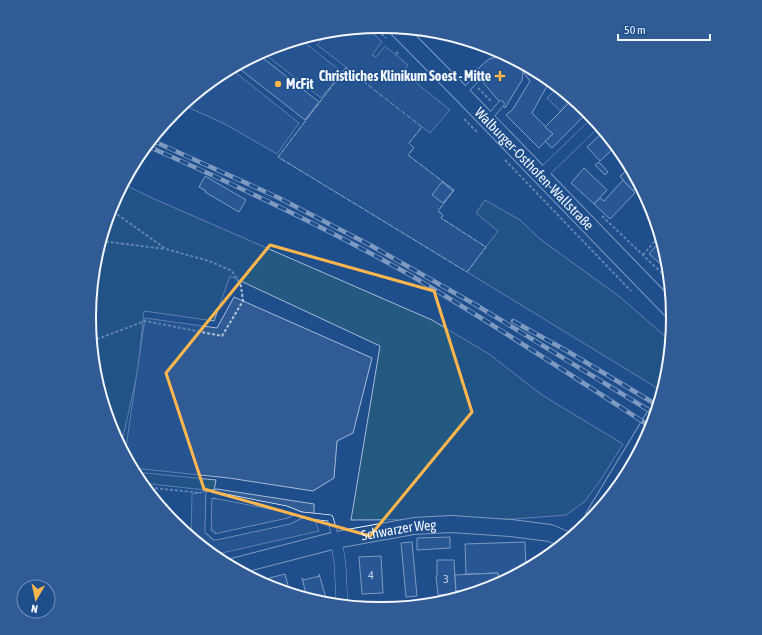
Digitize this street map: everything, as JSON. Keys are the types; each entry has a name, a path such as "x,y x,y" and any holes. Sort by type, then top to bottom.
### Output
{"street":[{"name":"Walburger-Osthofen-Wallstraße","path":"403,34 665,302"},
{"path":"541,175 592,126"},
{"name":"Schwarzer Weg","path":"240,565 336,540 414,526 451,524 511,528 550,534 561,538"},
{"path":"336,540 340,564 342,600"}],"lane":[{"path":"462,94 478,77"},
{"path":"487,119 501,104"},
{"path":"301,515 289,522 215,537 208,532 209,494 286,509 301,515 330,518 336,540"}],"path":[{"path":"396,54 399,51"},
{"path":"116,214 166,249"},
{"path":"644,255 655,241"},
{"path":"97,339 145,321 222,336 243,301 241,286 232,271 209,261 166,249 107,242"},
{"path":"153,488 209,494"}],"highlighted area":[{"path":"270,245 434,291 472,412 370,536 204,489 166,373"}],"shaded area":[{"path":"373,33 382,42 372,55 376,57 385,46 408,65 403,72 450,110 430,133 422,127 409,143 414,148 408,155 454,190 438,211 443,215 441,218 486,247 467,272 278,157 336,80 321,98 268,57 306,43 342,72 346,67 317,45 322,39 344,35 348,36"},
{"path":"236,73 299,123 277,154 225,124 189,108 208,92"},
{"path":"553,92 567,103 560,111 547,98"},
{"path":"129,187 432,320 489,354 542,395 623,444 600,481 584,502 566,515 514,519 351,520 380,346 230,276 214,321 144,311 138,370 123,437 106,391 99,355 96,318 99,280 106,244 118,209"},
{"path":"485,200 520,220 540,239 620,297 665,336 657,388 467,272 498,231 476,213"},
{"path":"234,297 372,358 353,433 337,441 334,478 313,491 229,478 140,469 126,444 145,318 217,328"},
{"path":"142,473 216,480 214,491 150,484"},
{"path":"217,489 314,504 314,518 319,531 222,553 191,529 192,494"}],"building":[{"name":"Christliches Klinikum Soest - Mitte","path":"495,57 523,71 522,80 505,108 474,72 489,59"},
{"name":"McFit","path":"264,58 319,102 305,120 241,70"},
{"path":"523,72 547,87 532,113 553,134 539,148 506,115 513,109 530,81"},
{"path":"568,104 583,117 552,148 545,141 553,134 545,127"},
{"path":"599,135 612,150 600,161 587,147"},
{"path":"599,162 608,172 605,175 595,165"},
{"path":"584,168 607,190 594,204 571,183"},
{"path":"625,172 634,189 632,191 620,176"},
{"path":"205,176 246,200 239,212 199,187"},
{"path":"623,180 635,193 610,219 594,204 600,198 604,201"},
{"path":"442,182 453,191 443,203 432,195"},
{"path":"656,245 660,264 649,254"},
{"path":"450,537 450,548 417,550 417,538"},
{"path":"412,542 417,596 406,597 401,543"},
{"path":"525,542 526,562 498,577 498,573 466,574 465,544"},
{"path":"381,556 383,593 362,594 359,557"},
{"path":"437,560 454,560 456,592 438,595"},
{"path":"498,573 498,577 472,587 456,591 455,575"},
{"path":"285,574 288,586 269,579"},
{"path":"320,576 326,597 305,592 302,578 303,580"}],"railway":[{"path":"156,142 277,197 370,245 476,305 649,411"},
{"path":"152,148 280,207 378,257 501,330 645,423"},
{"path":"513,321 567,351 652,402"}],"fence":[{"path":"346,68 422,127 409,143 414,148 408,155 454,190 438,211 443,215 441,218 486,247 467,272 278,157 346,68"}],"place":[{"name":"Christliches Klinikum Soest - Mitte","path":"500,76"},
{"name":"McFit","path":"278,84"}]}
